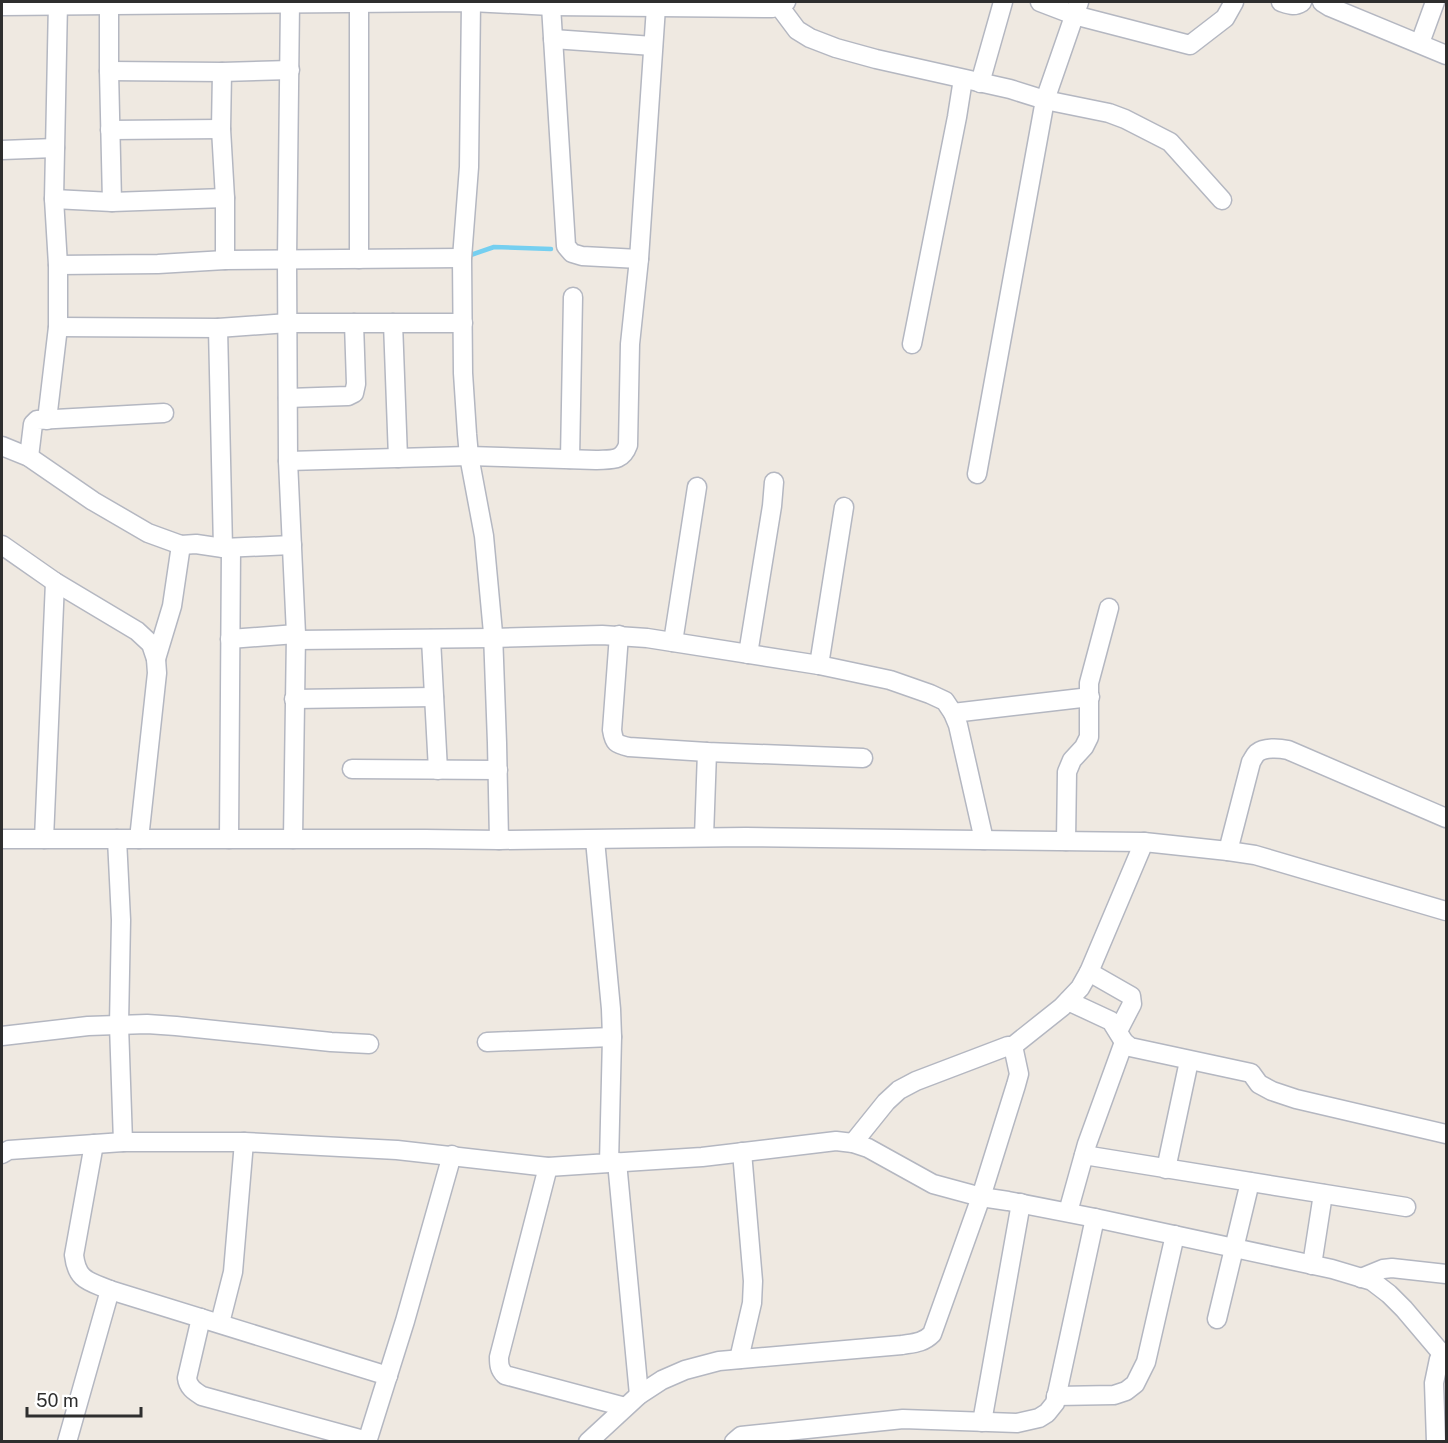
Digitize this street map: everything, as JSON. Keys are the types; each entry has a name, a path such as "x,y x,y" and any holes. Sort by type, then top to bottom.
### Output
{"street":[{"path":"359,2 359,259"},
{"path":"471,2 469,168 462,258 463,373 469,456 484,536 493,639 499,840"},
{"path":"2,6 58,3 109,5 471,2 551,6 606,4 772,8 783,4 797,30 810,38 836,48 1010,89 1045,100 1109,113 1125,119 1170,142 1222,200"},
{"path":"912,344 957,117 1004,2"},
{"path":"1040,2 1077,8 1190,45 1225,18 1234,2"},
{"path":"1281,2 1289,6 1302,2"},
{"path":"1322,2 1446,55"},
{"path":"1420,44 1435,2"},
{"path":"47,420 58,327 58,265 54,199 58,3"},
{"path":"290,3 287,260 288,461 295,637 293,839"},
{"path":"109,5 112,202"},
{"path":"551,6 566,246 572,253 582,256 639,259"},
{"path":"288,461 469,456 613,459 625,454 628,446 630,344 639,259 656,6"},
{"path":"977,474 1045,100 1077,8"},
{"path":"553,39 653,46"},
{"path":"109,71 290,70"},
{"path":"222,72 221,129 225,198 225,260"},
{"path":"110,130 221,129"},
{"path":"2,150 55,148"},
{"path":"54,199 112,202 225,198"},
{"path":"58,265 158,264 225,260 462,258"},
{"path":"570,459 573,297"},
{"path":"58,327 218,328 288,323 463,323"},
{"path":"288,398 348,396 354,393 356,384 354,323"},
{"path":"393,323 398,458"},
{"path":"218,328 230,639 229,839"},
{"path":"29,457 33,424 37,420 164,413"},
{"path":"2,446 29,457 93,501 148,533 181,545 196,544 227,548 292,544"},
{"path":"748,654 774,482"},
{"path":"673,642 697,487"},
{"path":"819,665 844,507"},
{"path":"2,545 55,582 137,631 150,644 156,659 157,673 139,839"},
{"path":"156,659 172,606 181,545"},
{"path":"44,839 55,582"},
{"path":"1066,841 1066,772 1089,737 1089,683 1109,608"},
{"path":"230,639 295,637 493,639 619,635 819,665 890,681 945,701 953,713 958,725 984,840"},
{"path":"619,635 612,730 614,740 618,745 707,752 863,758"},
{"path":"431,639 438,770"},
{"path":"294,699 434,697"},
{"path":"953,713 1089,697"},
{"path":"1228,851 1251,762 1257,752 1265,750 1279,748 1288,750 1446,818"},
{"path":"704,837 707,752"},
{"path":"352,769 498,770"},
{"path":"2,839 595,840 704,837 1144,842 1255,855 1446,910"},
{"path":"117,839 121,920 119,1025 123,1142"},
{"path":"595,840 610,998 613,1162 639,1395"},
{"path":"853,1143 886,1102 899,1090 916,1081 1013,1046 1068,1001 1080,988 1089,972 1144,842"},
{"path":"1068,1212 1132,1004 1131,996 1089,972"},
{"path":"1068,1001 1111,1022 1130,1047 1251,1074 1259,1084 1296,1099 1446,1134"},
{"path":"2,1035 88,1026 147,1024 369,1044"},
{"path":"487,1042 612,1037"},
{"path":"588,1442 639,1395 662,1380 685,1370 719,1361 902,1345 927,1339 932,1334 981,1197 1019,1074 1013,1046"},
{"path":"1166,1169 1189,1061"},
{"path":"2,1154 9,1150 123,1142 244,1142 397,1150 548,1167 702,1157 836,1141 853,1143 868,1148 933,1184 981,1197 1068,1212 1311,1264 1372,1281 1389,1294 1445,1354 1436,1365 1434,1383 1436,1442"},
{"path":"220,1323 233,1272 244,1142"},
{"path":"94,1144 74,1256 75,1267 82,1278 110,1290 388,1376"},
{"path":"739,1359 752,1303 753,1281 742,1152"},
{"path":"201,1318 187,1378 192,1390 202,1396 367,1441 405,1321 452,1155"},
{"path":"1084,1155 1406,1207"},
{"path":"548,1167 499,1357 501,1371 621,1411"},
{"path":"1217,1319 1250,1182"},
{"path":"1311,1264 1323,1194"},
{"path":"982,1422 1021,1203"},
{"path":"734,1442 741,1436 829,1434 903,1419 1017,1423 1039,1418 1047,1413 1056,1396 1095,1218"},
{"path":"1056,1396 1113,1395 1126,1391 1136,1384 1146,1362 1175,1235"},
{"path":"1361,1278 1383,1269 1392,1268 1446,1274"},
{"path":"67,1442 110,1290"},
{"path":"610,1442 621,1411"}],"waterway":[{"path":"468,256 494,247 551,249"}]}
